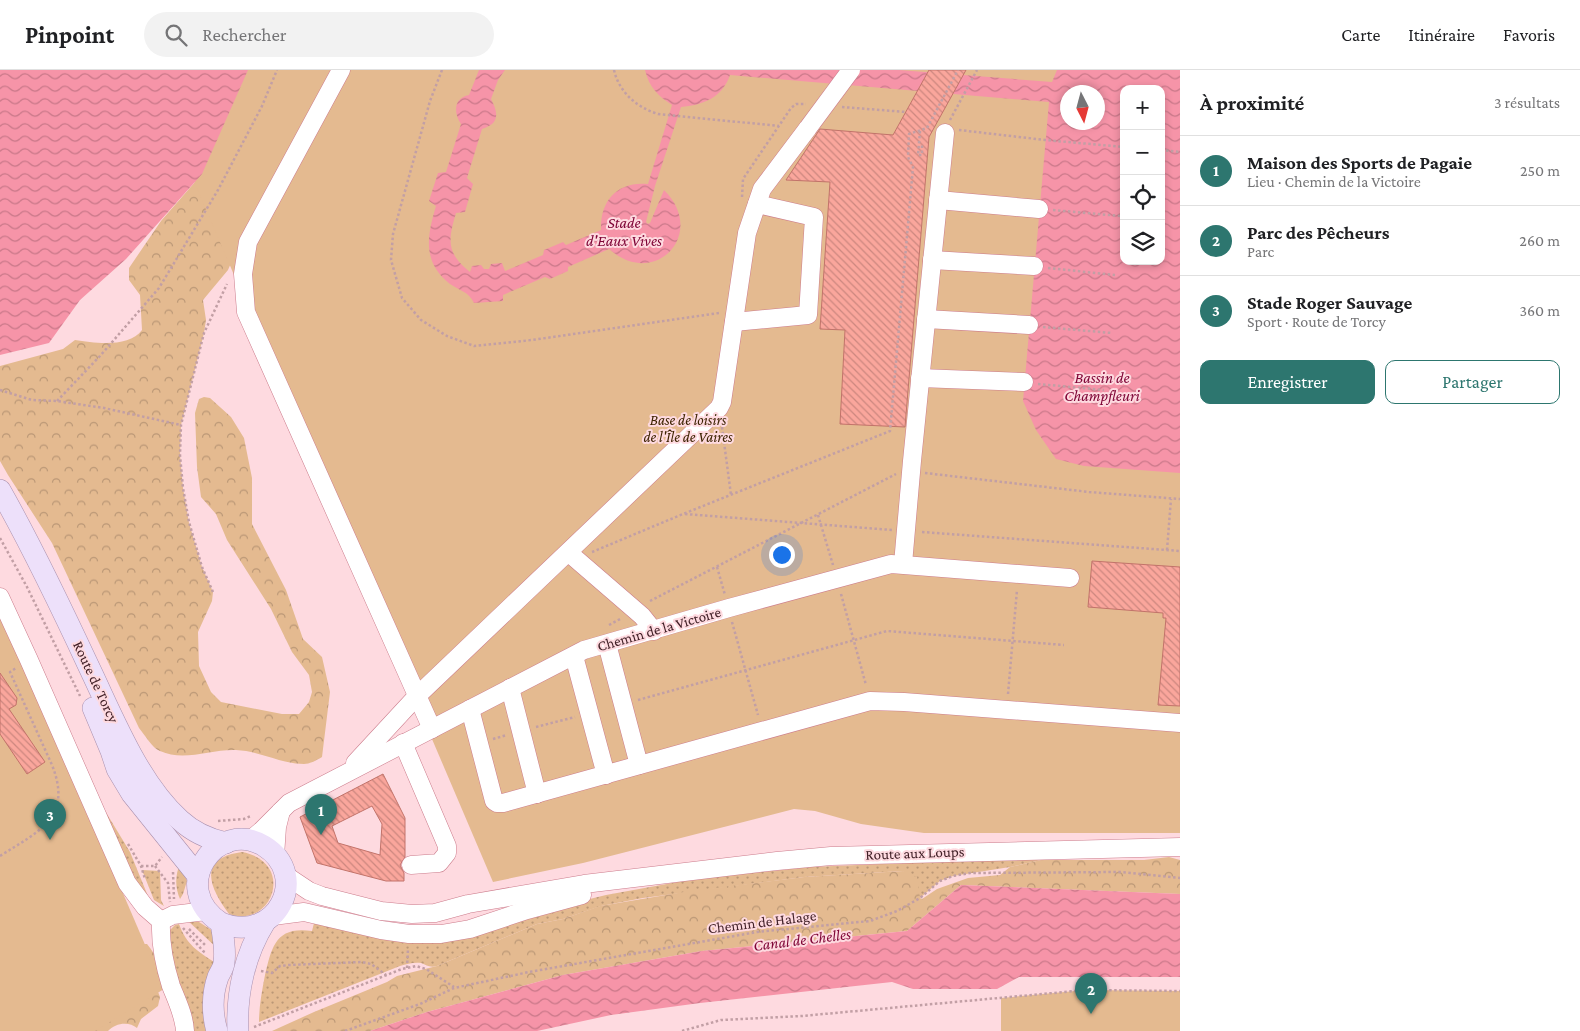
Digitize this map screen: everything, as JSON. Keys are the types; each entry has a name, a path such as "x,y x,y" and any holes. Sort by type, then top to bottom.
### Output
{"main road":[{"name":"Route de Torcy","path":"0,490 57,598 118,730 140,770 178,819 197,834 226,843"},
{"name":"Route de Torcy","path":"0,520 35,584 96,715 117,769 132,794 174,845 198,881"},
{"path":"217,1031 213,1009 215,988 218,976 224,966 225,953 214,917 199,897 198,881 200,867 211,852 226,843 236,840 249,841 263,846 275,856 285,875 284,897 278,910 269,919 252,945 245,967 238,1005 248,1027"},
{"path":"214,917 232,928 255,927 269,919"}],"street":[{"path":"341,70 248,242 244,274 246,312 432,729"},
{"path":"346,772 417,696 572,556 719,408 722,402 747,233 762,189 851,70"},
{"path":"904,564 911,471 945,133"},
{"path":"938,200 1039,209"},
{"path":"735,316 808,315 814,217 757,204"},
{"path":"932,260 1034,266"},
{"path":"926,319 1029,325"},
{"path":"920,378 1024,382"},
{"path":"572,556 642,616 654,631"},
{"name":"Chemin de la Victoire","path":"249,841 289,803 584,650 891,564 1070,578"},
{"path":"0,597 127,883 145,907 167,918 214,917"},
{"path":"608,644 639,765"},
{"path":"574,656 606,774"},
{"path":"510,688 537,794"},
{"path":"470,709 494,800 497,803 504,803 537,794 870,701 1180,723"},
{"path":"403,743 447,846 447,853 439,863 411,865"},
{"path":"275,856 277,827 281,811"},
{"name":"Route aux Loups","path":"652,876 831,856 1180,847"},
{"path":"285,875 309,891 322,896 381,911 412,914 435,913 468,904 584,884 652,876"},
{"path":"269,919 304,912 381,930 409,934 441,934 470,929 556,901 652,876"},
{"path":"185,1031 184,1017 172,987 161,944 167,918 198,881"}],"path":[{"path":"58,401 159,288 218,190 262,106 277,70"},
{"path":"442,70 430,101 407,180 392,242 391,260 402,298 421,320 447,336 474,346 735,316"},
{"path":"614,70 624,92 635,103 646,110 658,114 779,126 791,108 796,104 808,104"},
{"path":"572,556 731,496 890,432 913,167 908,158 909,134 927,128 958,70"},
{"path":"955,110 977,70"},
{"path":"836,106 906,112"},
{"path":"945,133 947,129 1120,147"},
{"path":"920,131 918,155 922,156 922,144"},
{"path":"1165,150 1180,152"},
{"path":"1039,209 1120,216"},
{"path":"1034,266 1115,275"},
{"path":"213,592 202,568 183,488 180,455 181,425 204,333 228,283"},
{"path":"1029,325 1112,333"},
{"path":"1024,382 1104,390"},
{"path":"0,390 32,400 58,401 104,408 181,425"},
{"path":"719,408 731,496"},
{"path":"607,626 902,471 1089,492 1180,499"},
{"path":"1167,550 1171,498"},
{"path":"683,514 1180,551"},
{"path":"818,515 870,701"},
{"path":"0,538 27,587 82,702"},
{"path":"718,567 762,731"},
{"path":"1008,694 1018,574"},
{"path":"623,704 887,631 1064,645"},
{"path":"0,856 45,825 55,811 58,802 59,792 54,771 10,672 29,660"},
{"path":"479,743 589,713"},
{"path":"211,820 250,818 257,812"},
{"path":"141,866 155,866 164,856"},
{"path":"155,866 168,883 167,918 203,951 210,955"},
{"name":"Chemin de Halage","path":"346,1031 420,1004 454,988 529,972 757,932 870,922 897,912 920,898 940,881 953,876 970,873 1122,872 1180,878"},
{"path":"260,966 258,971 272,973 280,966 362,962 371,964 386,975"},
{"path":"248,1027 402,969 416,966 426,969 454,988"},
{"path":"682,1031 721,1020 802,1016 1086,990 1180,991"}],"green space":[{"name":"Base de loisirs de l'Île de Vaires","path":"127,70 1180,70 1180,833 924,833 861,824 815,811 794,809 583,863 493,882 176,139"},
{"path":"202,174 251,217 228,270 203,300 206,320 204,333 181,425 180,455 189,523 202,567 213,592 212,601 198,632 199,666 211,692 221,702 282,714 299,714 309,702 312,692 309,675 292,652 271,609 227,540 216,514 201,497 197,467 195,413 199,399 204,397 210,398 231,417 244,438 252,478 252,524 286,590 303,639 322,657 330,692 322,757 306,764 287,762 245,751 227,750 178,755 160,751 154,747 139,728 52,543 0,461 0,366 63,349 75,340 111,343 129,340 136,336 142,330 140,295 129,280 129,268 161,221"},
{"path":"0,613 47,716 164,989 95,1031 0,1031"},
{"path":"93,791 130,852 152,906 145,901"},
{"path":"242,852 259,858 269,868 273,880 272,892 267,904 257,912 244,916 229,914 216,894 211,875 213,867 218,860 228,855"},
{"path":"1169,857 1180,860 1180,894 961,885 907,931 702,951 563,975 427,1012 370,1031 272,1031 397,976 437,966 537,924 563,919 600,906 690,891 804,877 903,871 917,877 920,898 922,899 937,889 968,878 1000,875 1010,867 1041,860 1144,860"},
{"path":"1024,858 1041,860 953,876 940,881 920,898 903,871 804,877 643,898 601,906 563,919 537,924 437,966 410,963 400,966 259,1022 265,975 273,947 283,935 290,932 300,930 312,931 315,919 396,939 537,912 606,895 694,879 810,867"},
{"path":"180,864 187,881 180,899 176,881"},
{"path":"142,870 160,871 161,900 164,906 154,900"},
{"path":"186,919 199,922 213,931 219,950"},
{"path":"179,924 185,937 193,947 216,963 212,1031 190,1031 167,933 175,925"},
{"path":"142,944 147,944 153,953 165,983 157,989 160,997 158,1006 141,1019 137,1028 130,1024 122,1024 114,1026 108,1031 68,1031"},
{"path":"1086,990 1180,991 1180,1031 1001,1031 1001,998"}],"water":[{"path":"0,70 248,70 202,174 126,259 80,300 49,343 0,355"},
{"name":"Bassin de Champfleuri","path":"479,70 505,70 498,80 491,99 496,118 492,124 482,129 467,178 473,184 465,212 456,213 451,231 451,246 457,259 470,272 472,266 481,265 484,269 489,269 491,264 502,263 505,271 543,255 544,250 563,242 566,245 601,230 604,210 613,195 620,189 628,186 648,184 672,105 655,90 645,70 899,70 1052,82 1057,70 1180,70 1180,473 1084,466 1056,459 1036,430 1023,401 1049,102 730,75 722,89 711,99 681,107 655,186 646,222 650,223 664,190 676,207 680,223 678,238 670,251 658,260 643,263 626,260 609,249 568,267 568,271 550,279 545,277 503,295 503,301 474,303 466,294 441,276 431,258 429,248 430,228 436,206 429,201 438,173 446,172 461,124 458,119 456,106 460,99 469,95"},
{"path":"961,885 1180,894 1180,977 1019,977 997,989 913,989 892,982 700,1003 611,1015 537,1031 370,1031 427,1012 563,975 702,951 907,931"}],"building":[{"path":"929,70 966,70 929,137 905,427 840,424 845,330 820,329 830,182 786,180 820,129 893,135"},
{"path":"1092,561 1180,567 1180,706 1158,705 1166,618 1163,618 1163,613 1088,607"},
{"path":"0,673 17,698 16,705 9,709 45,762 27,774 0,734"},
{"path":"383,774 405,818 405,857 400,865 404,873 404,881 386,881 317,863 300,817","holes":["372,806 382,824 380,855 338,843 332,826"]}],"place":[{"name":"Maison des Sports de Pagaie","path":"321,835"},
{"name":"Stade Roger Sauvage","path":"50,840"},
{"name":"Parc des Pêcheurs","path":"1091,1014"}],"water label":[{"name":"Stade d'Eaux Vives","path":"624,231"},
{"name":"Canal de Chelles","path":"802,939"}]}
